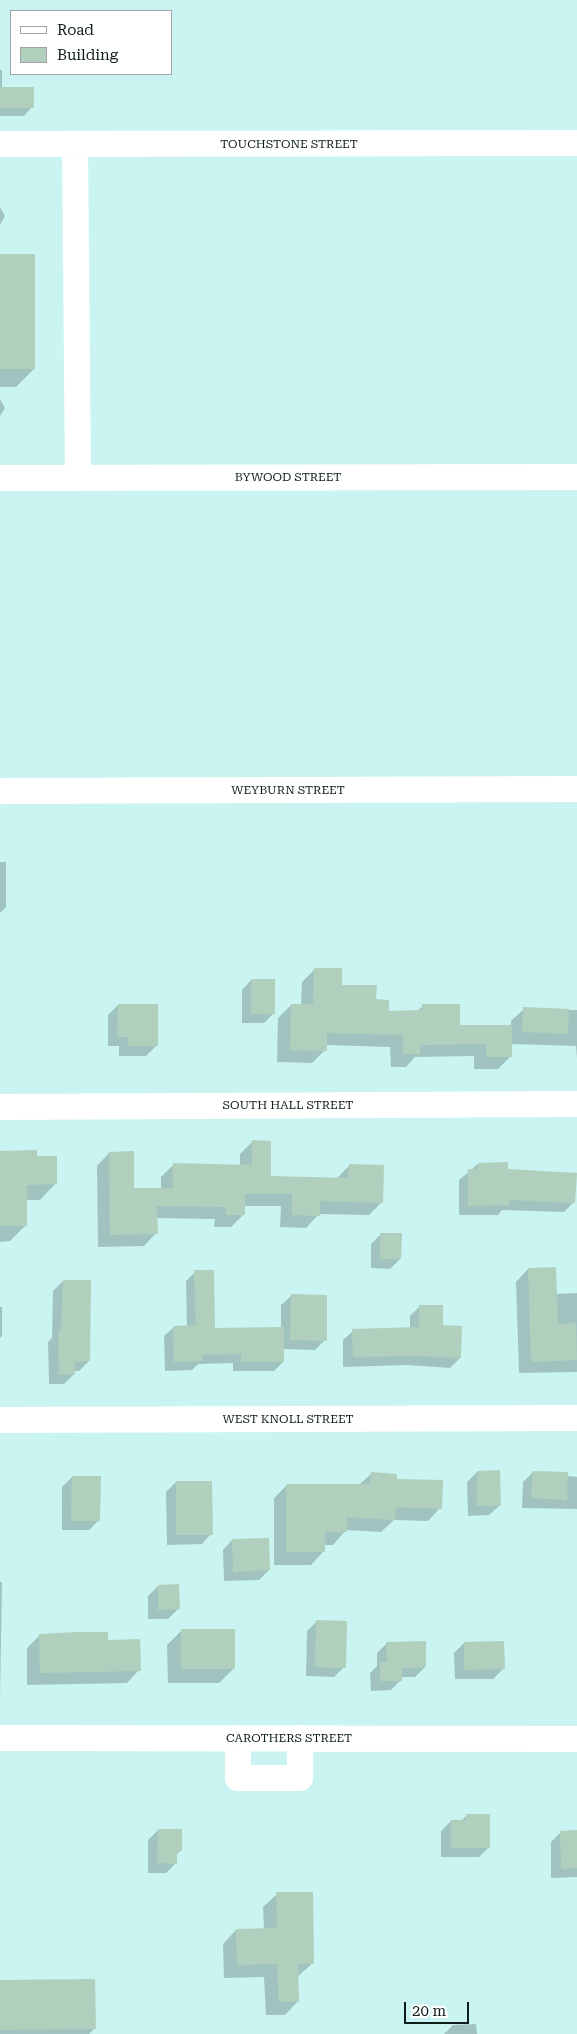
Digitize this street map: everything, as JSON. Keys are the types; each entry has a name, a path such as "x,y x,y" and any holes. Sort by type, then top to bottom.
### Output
{"street":[{"name":"TOUCHSTONE STREET","path":"0,144 577,143"},
{"path":"75,144 78,477"},
{"name":"BYWOOD STREET","path":"0,478 577,477"},
{"name":"WEYBURN STREET","path":"0,791 577,790"},
{"name":"SOUTH HALL STREET","path":"0,1107 577,1104"},
{"name":"WEST KNOLL STREET","path":"0,1420 577,1418"},
{"name":"CAROTHERS STREET","path":"0,1738 577,1739"},
{"path":"238,1738 238,1778 300,1778 300,1738"}],"building":[{"path":"0,87 34,87 34,108 0,108"},
{"path":"0,254 35,254 35,369 0,369"},
{"path":"314,968 342,968 342,985 377,985 376,999 389,1000 389,1011 422,1010 422,1004 460,1004 460,1025 512,1025 512,1057 486,1057 486,1044 420,1045 420,1054 403,1054 403,1035 327,1033 327,1051 290,1050 291,1004 313,1004"},
{"path":"251,979 275,979 275,1014 251,1014"},
{"path":"118,1004 158,1004 158,1046 128,1046 128,1037 117,1037"},
{"path":"523,1007 569,1009 568,1034 522,1032"},
{"path":"252,1140 271,1141 271,1176 348,1178 349,1164 384,1165 383,1203 320,1201 320,1216 292,1215 292,1194 245,1194 245,1215 226,1215 226,1207 157,1206 158,1234 110,1235 109,1152 134,1151 134,1188 173,1188 173,1163 252,1165"},
{"path":"37,1150 37,1156 57,1156 57,1184 27,1185 27,1226 0,1226 0,1151"},
{"path":"508,1162 508,1169 577,1173 575,1203 509,1200 509,1205 468,1206 468,1169 478,1169 478,1163"},
{"path":"380,1233 402,1233 401,1259 380,1259"},
{"path":"556,1267 558,1324 576,1323 577,1360 531,1362 528,1268"},
{"path":"194,1270 214,1270 215,1328 284,1327 284,1362 241,1362 241,1354 202,1355 202,1361 174,1362 173,1326 196,1325"},
{"path":"63,1280 91,1280 90,1361 75,1362 75,1374 59,1375 58,1331 61,1331"},
{"path":"291,1294 327,1295 327,1341 290,1340"},
{"path":"419,1305 443,1305 443,1325 462,1326 461,1358 418,1356 353,1357 352,1329 419,1327"},
{"path":"500,1470 501,1506 477,1506 477,1471"},
{"path":"533,1471 568,1472 567,1500 531,1498"},
{"path":"371,1472 397,1474 397,1479 443,1480 442,1509 396,1507 395,1520 347,1517 347,1532 325,1532 325,1552 286,1552 286,1484 370,1484"},
{"path":"72,1476 101,1476 100,1521 71,1521"},
{"path":"176,1481 212,1481 213,1535 176,1535"},
{"path":"269,1538 270,1570 233,1572 232,1539"},
{"path":"179,1584 180,1609 158,1610 158,1585"},
{"path":"316,1620 347,1621 346,1668 315,1667"},
{"path":"181,1629 235,1629 235,1669 181,1669"},
{"path":"108,1632 108,1640 140,1639 141,1671 40,1673 39,1634"},
{"path":"426,1641 426,1667 402,1668 402,1681 380,1681 380,1662 387,1662 386,1642"},
{"path":"504,1641 505,1669 464,1670 464,1642"},
{"path":"466,1814 490,1814 490,1848 451,1848 451,1820 466,1820"},
{"path":"158,1829 182,1829 182,1851 177,1851 177,1864 157,1863"},
{"path":"577,1830 577,1868 561,1869 560,1831"},
{"path":"276,1892 313,1892 314,1964 298,1964 299,2002 279,2002 277,1964 237,1965 236,1929 277,1928"},
{"path":"95,1979 96,2029 0,2030 0,1980"}]}
